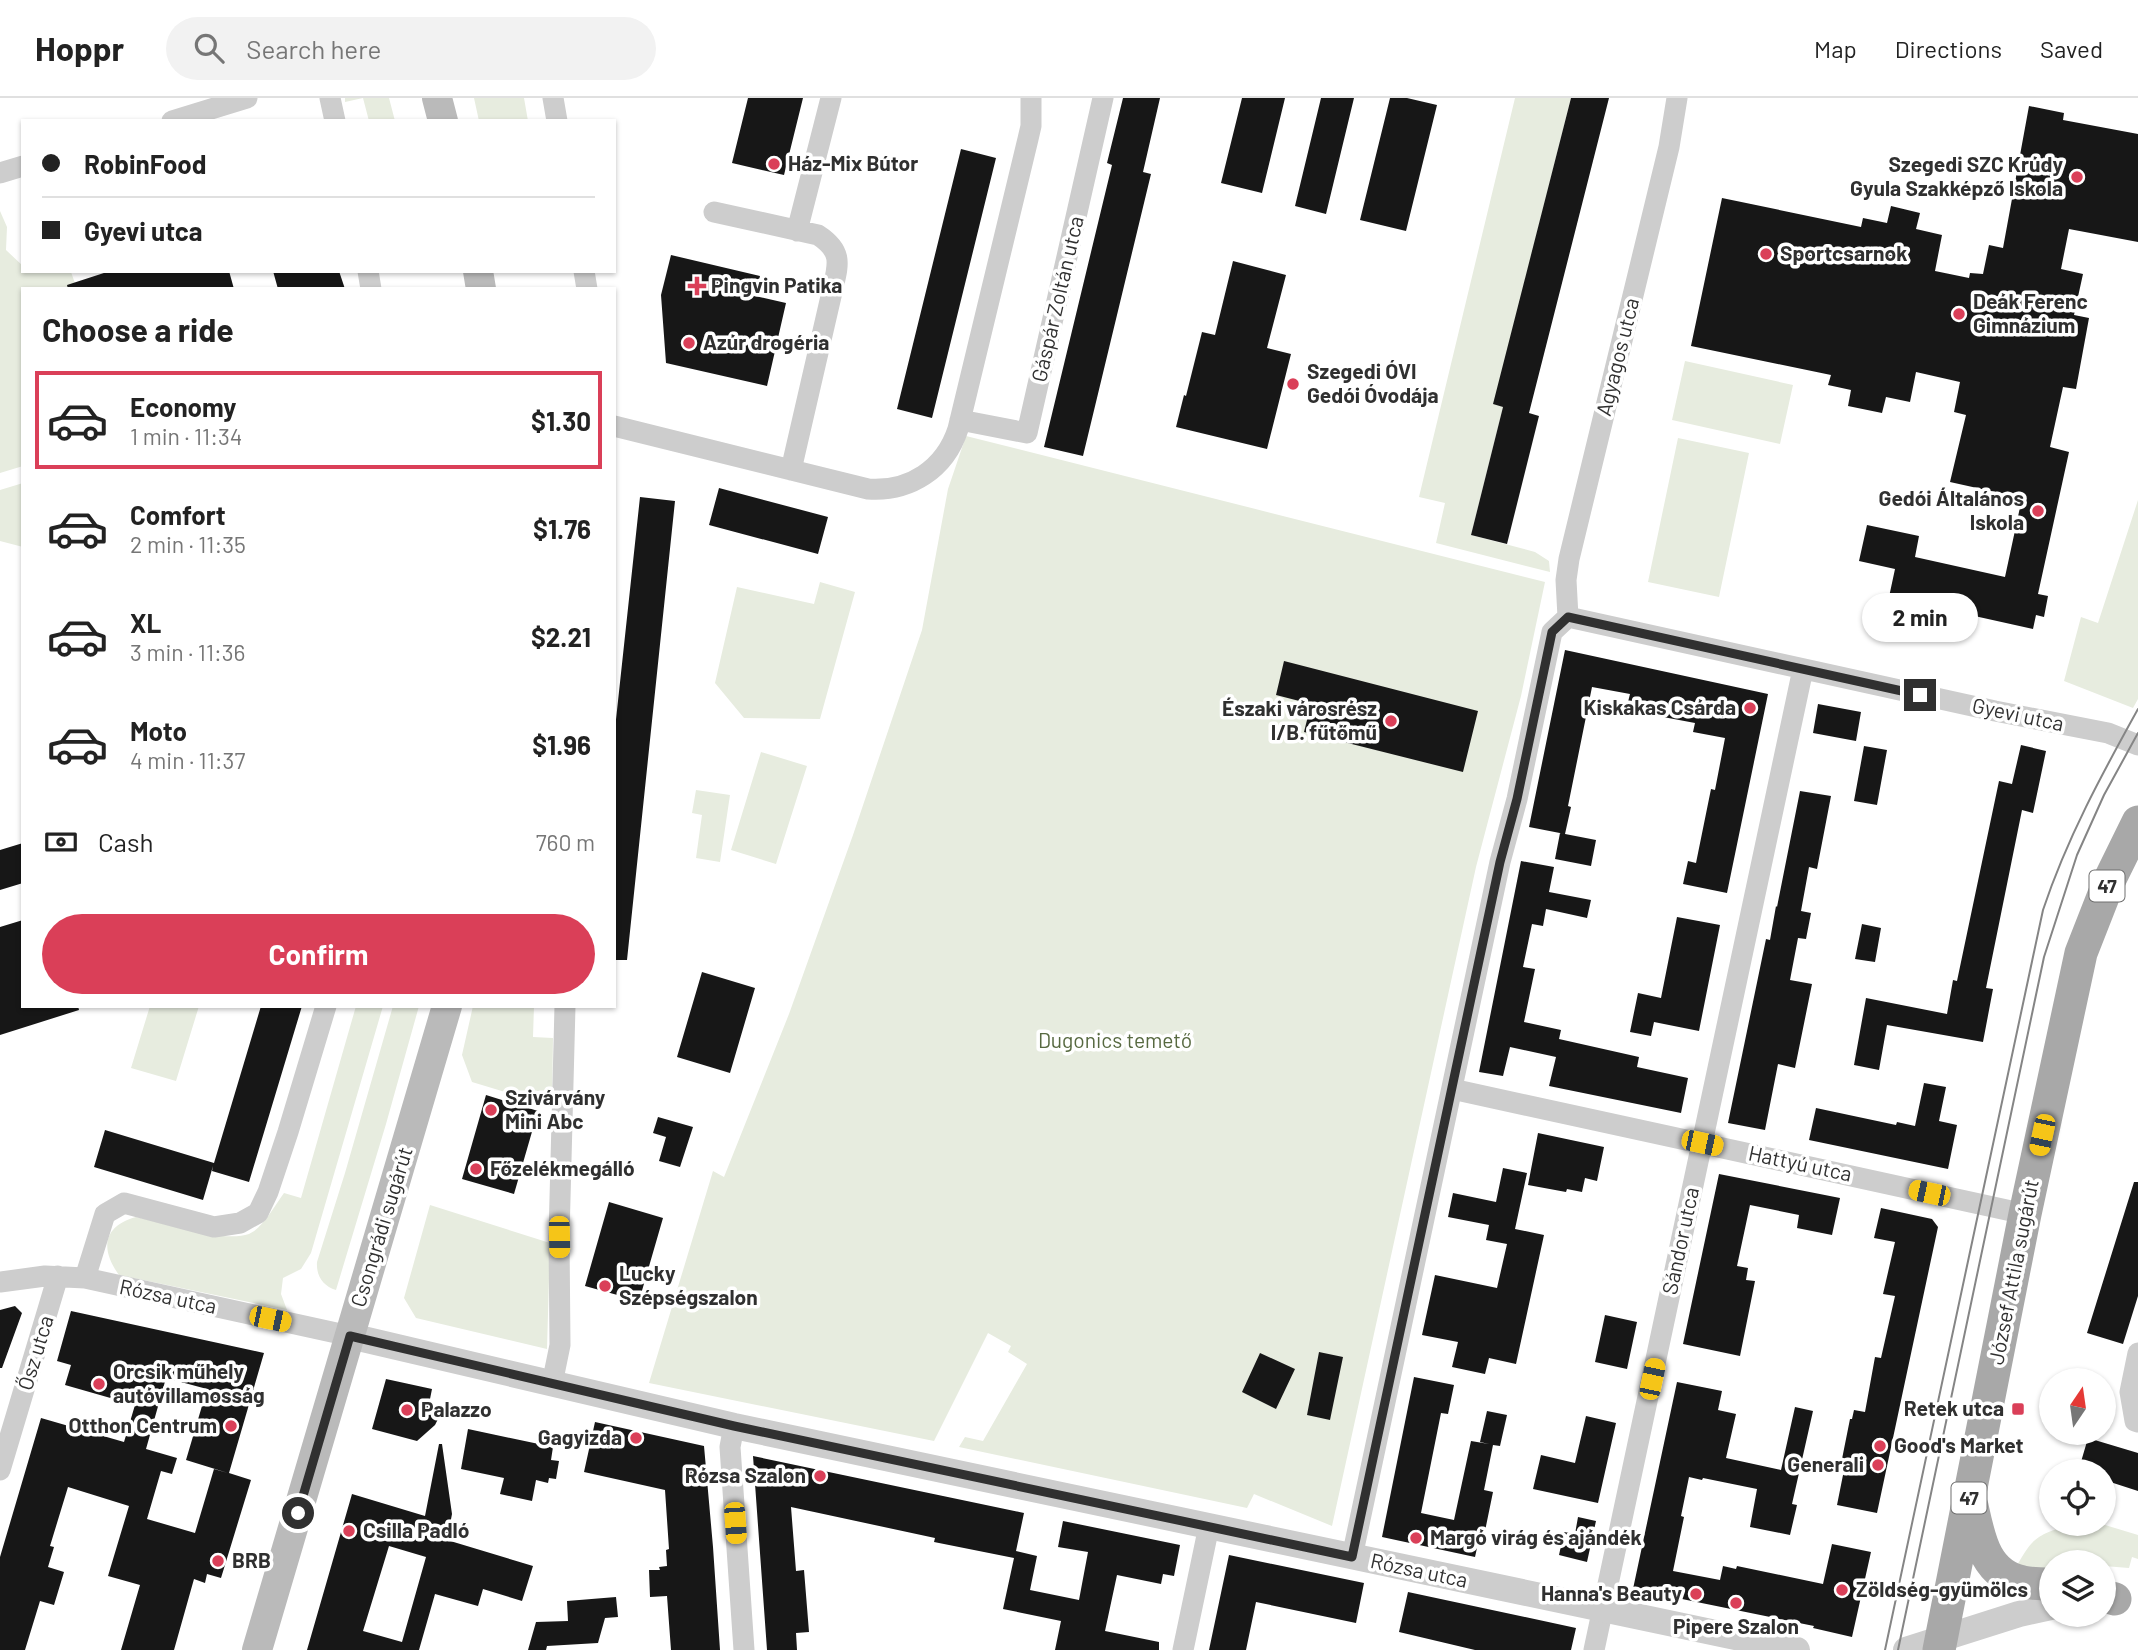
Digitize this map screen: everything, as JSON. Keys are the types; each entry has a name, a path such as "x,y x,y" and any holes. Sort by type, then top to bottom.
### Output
{"main road":[{"path":"437,98 442,119"},
{"name":"József Attila sugárút","path":"1940,1645 2025,1214 2081,953 2110,879 2138,822"},
{"name":"Csongrádi sugárút","path":"257,1650 446,1008"},
{"path":"1970,1495 1980,1541 1992,1564 2011,1578 2039,1583"}],"street":[{"path":"179,119 247,98"},
{"path":"330,98 335,119"},
{"path":"552,98 557,119"},
{"path":"797,231 831,98"},
{"path":"616,426 868,489 904,486 928,473 939,463 955,438 960,420 1028,139 1031,98"},
{"name":"Gáspár Zoltán utca","path":"960,420 1027,433 1103,98"},
{"name":"Agyagos utca","path":"1568,617 1566,580 1569,559 1670,147 1677,98"},
{"path":"0,173 21,167"},
{"path":"714,212 818,235 831,244 837,255 838,265 791,470"},
{"path":"1352,1557 1500,862 1517,799 1552,632 1568,617"},
{"name":"Gyevi utca","path":"1568,617 1995,711 2108,733 2138,745"},
{"name":"Sándor utca","path":"1594,1650 1803,669"},
{"path":"85,1278 105,1214 124,1203 214,1227 240,1223 258,1213 276,1168 325,1008"},
{"path":"552,1384 560,1345 559,1237 565,1008"},
{"name":"Hattyú utca","path":"1452,1089 2025,1214"},
{"name":"Rózsa utca","path":"0,1282 58,1276 85,1278 350,1336 734,1426 1797,1650"},
{"name":"Ősz utca","path":"0,1470 58,1276"},
{"path":"2138,1353 2130,1392 2135,1421 2138,1422"},
{"path":"734,1426 730,1447 744,1650"},
{"path":"1183,1650 1209,1526"},
{"path":"1906,1650 1940,1645 2019,1614 2039,1610"}],"green space":[{"path":"345,98 363,98 345,102"},
{"path":"363,98 389,98 394,119 368,119"},
{"path":"474,98 524,98 528,119 479,119"},
{"path":"1515,98 1571,98 1494,403 1503,407 1471,535 1535,552 1549,561 1550,572 1436,543 1445,503 1419,497"},
{"path":"0,211 7,227 6,250 21,264 21,273 71,273 76,287 21,287 21,467 0,473"},
{"path":"1685,361 1793,385 1780,444 1672,420"},
{"name":"Dugonics temető","path":"966,436 1545,582 1521,696 1476,867 1332,1526 1254,1494 1247,1508 959,1447 965,1437 983,1441 1027,1364 1008,1352 1011,1346 988,1333 934,1441 649,1383 713,1171 724,1177 789,1014 922,630 948,489"},
{"path":"1678,438 1749,453 1719,597 1648,582"},
{"path":"21,484 21,546 0,541 0,490"},
{"path":"2138,500 2138,699 2133,708 2064,681 2081,617 2098,623"},
{"path":"820,582 855,592 820,719 744,718 715,683 737,587 814,604"},
{"path":"761,752 807,766 776,864 731,850"},
{"path":"696,790 730,795 720,862 696,858 702,815 692,813"},
{"path":"149,1008 198,1008 176,1081 131,1068"},
{"path":"355,1008 382,1008 311,1253 301,1269 283,1278 281,1294 287,1310 119,1275 109,1256 107,1248 111,1232 125,1221 136,1217 209,1234 238,1236 249,1234 259,1227 284,1193 301,1198"},
{"path":"392,1008 418,1008 336,1290 321,1280 317,1262"},
{"path":"473,1008 534,1008 533,1037 553,1038 552,1106 472,1082 462,1055"},
{"path":"430,1205 550,1243 547,1349 416,1318 404,1298"},
{"path":"2116,1528 2138,1535 2138,1559 2132,1557 2129,1568 2116,1567 2116,1550 2039,1550 2039,1573 2013,1572 2040,1536 2116,1536"}],"building":[{"path":"748,98 803,98 784,175 732,163"},
{"path":"1123,98 1160,98 1143,172 1151,174 1083,456 1044,447 1112,165 1107,163"},
{"path":"1242,98 1285,98 1262,193 1221,183"},
{"path":"1321,98 1354,98 1326,214 1295,206"},
{"path":"1390,98 1407,98 1437,105 1406,231 1360,220"},
{"path":"1571,98 1609,98 1529,413 1539,416 1507,544 1471,535 1503,407 1493,404"},
{"path":"2029,106 2064,113 2063,120 2138,134 2138,242 2069,229 2061,269 2083,274 2074,315 2089,318 2076,389 2063,387 2050,447 2069,452 2038,594 2048,596 2044,617 2036,615 2033,629 1889,597 1895,569 1859,561 1867,525 1919,536 1915,557 2005,577 2022,498 1950,482 1966,415 1954,412 1960,382 1916,372 1910,402 1886,397 1882,413 1848,406 1851,390 1828,385 1831,375 1691,346 1722,198 1861,227 1863,218 1887,223 1891,206 1920,213 1916,229 1942,235 1935,271 1969,278 1970,273 1983,274 1989,245 2003,248"},
{"path":"961,149 996,158 932,418 897,409"},
{"path":"671,255 760,276 755,296 786,303 767,386 666,363 661,295"},
{"path":"1233,261 1286,275 1267,348 1291,354 1267,449 1176,427 1202,332 1215,335"},
{"path":"104,273 230,273 233,287 68,287"},
{"path":"274,273 340,273 344,287 277,287"},
{"path":"719,488 828,517 818,554 709,525"},
{"path":"640,497 675,501 627,960 616,960 616,719"},
{"path":"1565,650 1768,694 1727,893 1683,884 1688,861 1696,863 1711,789 1715,790 1725,738 1693,732 1695,723 1626,710 1630,694 1592,687 1568,806 1571,807 1565,834 1529,827"},
{"name":"Északi városrész I/B. fűtőmű","path":"1284,661 1478,711 1463,772 1304,732 1311,704 1276,695"},
{"path":"1818,704 1861,712 1856,741 1813,733"},
{"path":"2021,745 2046,751 2033,813 2022,810 1986,988 1993,989 1983,1042 1887,1025 1879,1070 1854,1065 1866,998 1947,1014 1953,980 1957,981 1999,781 2012,784"},
{"path":"1864,746 1887,750 1877,805 1854,801"},
{"path":"1800,791 1831,796 1817,869 1809,867 1801,911 1811,913 1806,939 1798,938 1790,980 1812,984 1795,1068 1778,1064 1765,1130 1728,1123 1766,939 1770,940"},
{"path":"1560,833 1596,840 1591,866 1555,859"},
{"path":"21,844 21,884 0,890 0,850"},
{"path":"1521,861 1554,867 1549,892 1591,900 1587,918 1546,909 1543,926 1532,924 1523,967 1535,969 1524,1022 1561,1030 1559,1039 1639,1057 1637,1067 1688,1078 1681,1113 1549,1086 1556,1057 1510,1047 1503,1076 1479,1072"},
{"path":"1677,917 1720,925 1699,1031 1654,1022 1651,1036 1630,1032 1638,993 1661,998"},
{"path":"21,921 21,1008 79,1010 0,1035 0,927"},
{"path":"1862,924 1881,928 1875,962 1855,959"},
{"path":"702,972 755,988 730,1073 677,1057"},
{"path":"260,1008 301,1008 249,1182 212,1171 213,1166 203,1200 94,1167 105,1130 214,1163"},
{"path":"1924,1083 1946,1087 1939,1121 1957,1125 1948,1169 1809,1140 1816,1108 1896,1125 1897,1122 1915,1126"},
{"path":"486,1095 538,1111 514,1194 462,1179"},
{"path":"658,1117 693,1127 680,1167 659,1161 666,1137 653,1133"},
{"path":"1538,1133 1604,1147 1597,1181 1585,1178 1582,1192 1528,1185"},
{"path":"1503,1168 1527,1173 1515,1229 1544,1235 1516,1364 1489,1358 1485,1374 1452,1367 1458,1342 1422,1335 1435,1275 1497,1288 1507,1244 1486,1240 1489,1225 1448,1217 1453,1193 1496,1202"},
{"path":"1719,1174 1840,1198 1832,1235 1797,1228 1799,1215 1750,1205 1737,1266 1748,1268 1746,1280 1755,1281 1740,1356 1683,1344"},
{"path":"2134,1182 2138,1182 2138,1296 2123,1344 2087,1333"},
{"path":"609,1202 663,1218 639,1301 585,1286"},
{"path":"1881,1208 1932,1219 1938,1227 1877,1513 1837,1505 1846,1460 1842,1459 1850,1419 1854,1410 1865,1412 1875,1357 1881,1358 1895,1296 1883,1294 1895,1242 1874,1238"},
{"path":"15,1306 22,1313 0,1368 0,1310"},
{"path":"71,1311 264,1353 229,1473 251,1480 221,1578 207,1574 205,1583 194,1579 174,1650 121,1650 140,1585 108,1576 129,1506 68,1487 50,1546 54,1547 48,1567 64,1572 54,1605 40,1601 25,1650 0,1650 0,1557 41,1418 124,1442 135,1405 65,1385 71,1365 57,1361","holes":["166,1378 207,1389 186,1460 228,1473 214,1469 195,1533 147,1519 161,1471 172,1474 177,1458 146,1449"]},
{"path":"1605,1315 1637,1322 1627,1369 1595,1362"},
{"path":"1319,1352 1343,1357 1330,1420 1307,1415"},
{"path":"1260,1353 1295,1369 1276,1409 1242,1392"},
{"path":"1414,1377 1454,1385 1448,1414 1441,1413 1421,1513 1454,1520 1471,1441 1489,1444 1480,1442 1487,1411 1507,1415 1500,1446 1493,1445 1484,1490 1493,1492 1485,1531 1481,1530 1475,1557 1382,1537"},
{"name":"Palazzo","path":"386,1379 432,1389 430,1399 438,1419 417,1441 372,1429"},
{"path":"1677,1382 1722,1391 1718,1410 1736,1414 1726,1458 1781,1470 1795,1407 1813,1411 1792,1504 1797,1505 1790,1535 1750,1527 1757,1489 1689,1477 1673,1571 1720,1580 1723,1566 1736,1569 1737,1566 1823,1584 1832,1544 1871,1552 1852,1637 1813,1628 1814,1626 1633,1589"},
{"path":"1586,1416 1616,1423 1598,1503 1533,1489 1541,1455 1575,1463"},
{"path":"595,1422 704,1446 720,1650 671,1650 667,1596 650,1597 649,1570 660,1570 659,1567 667,1566 666,1550 669,1549 665,1490 584,1472"},
{"path":"468,1429 553,1447 551,1460 559,1461 556,1479 549,1478 548,1483 536,1480 532,1501 500,1494 504,1478 461,1469"},
{"path":"439,1444 442,1444 452,1514 447,1540 533,1566 522,1601 483,1589 478,1606 435,1594 419,1650 307,1650 352,1494 425,1516","holes":["389,1546 426,1557 402,1642 363,1631"]},
{"path":"2086,1446 2115,1446 2138,1453 2138,1491 2116,1484 2116,1459 2082,1459"},
{"path":"753,1456 1024,1513 1016,1551 1037,1556 1030,1590 1079,1600 1088,1552 1058,1547 1063,1521 1180,1545 1174,1576 1163,1574 1161,1584 1117,1575 1105,1631 1159,1642 1159,1650 1055,1650 1061,1621 1003,1609 1014,1558 934,1542 935,1538 791,1507 796,1571 804,1570 809,1632 796,1633 797,1650 767,1650"},
{"path":"1578,1517 1596,1521 1587,1562 1559,1555 1564,1532 1575,1534"},
{"path":"1229,1555 1364,1583 1356,1623 1256,1602 1246,1650 1209,1650"},
{"path":"1408,1592 1576,1628 1571,1650 1475,1650 1399,1632"},
{"path":"616,1597 618,1617 605,1618 598,1643 528,1650 536,1622 568,1621 567,1601"}],"tram line":[{"path":"1885,1650 2043,910 2074,832 2138,709"},
{"path":"1898,1650 2044,957 2077,855 2104,795 2138,733"}],"place":[{"name":"Ház-Mix Bútor","path":"774,164"},
{"name":"Szegedi SZC Krúdy Gyula Szakképző Iskola","path":"2077,177"},
{"name":"Sportcsarnok","path":"1766,254"},
{"name":"Pingvin Patika","path":"697,286"},
{"name":"Deák Ferenc Gimnázium","path":"1959,314"},
{"name":"Azúr drogéria","path":"689,343"},
{"name":"Szegedi ÓVI Gedói Óvodája","path":"1293,384"},
{"name":"Gedói Általános Iskola","path":"2038,511"},
{"name":"Kiskakas Csárda","path":"1750,708"},
{"name":"Északi városrész I/B. fűtőmű","path":"1391,721"},
{"name":"Szivárvány Mini Abc","path":"491,1110"},
{"name":"Főzelékmegálló","path":"476,1169"},
{"name":"Lucky Szépségszalon","path":"605,1286"},
{"name":"Orcsik műhely autóvillamosság","path":"99,1384"},
{"name":"Retek utca","path":"2018,1409"},
{"name":"Palazzo","path":"407,1410"},
{"name":"Otthon Centrum","path":"231,1426"},
{"name":"Gagyizda","path":"636,1438"},
{"name":"Good's Market","path":"1880,1446"},
{"name":"Generali","path":"1878,1465"},
{"name":"Rózsa Szalon","path":"820,1476"},
{"name":"Csilla Padló","path":"349,1531"},
{"name":"Margó virág és ajándék","path":"1416,1538"},
{"name":"BRB","path":"218,1561"},
{"name":"Zöldség-gyümölcs","path":"1842,1590"},
{"name":"Hanna's Beauty","path":"1696,1594"},
{"name":"Pipere Szalon","path":"1736,1603"}],"route":[{"path":"298,1513 350,1336 734,1426 1352,1557 1500,862 1517,799 1552,632 1568,617 1920,695"}]}
